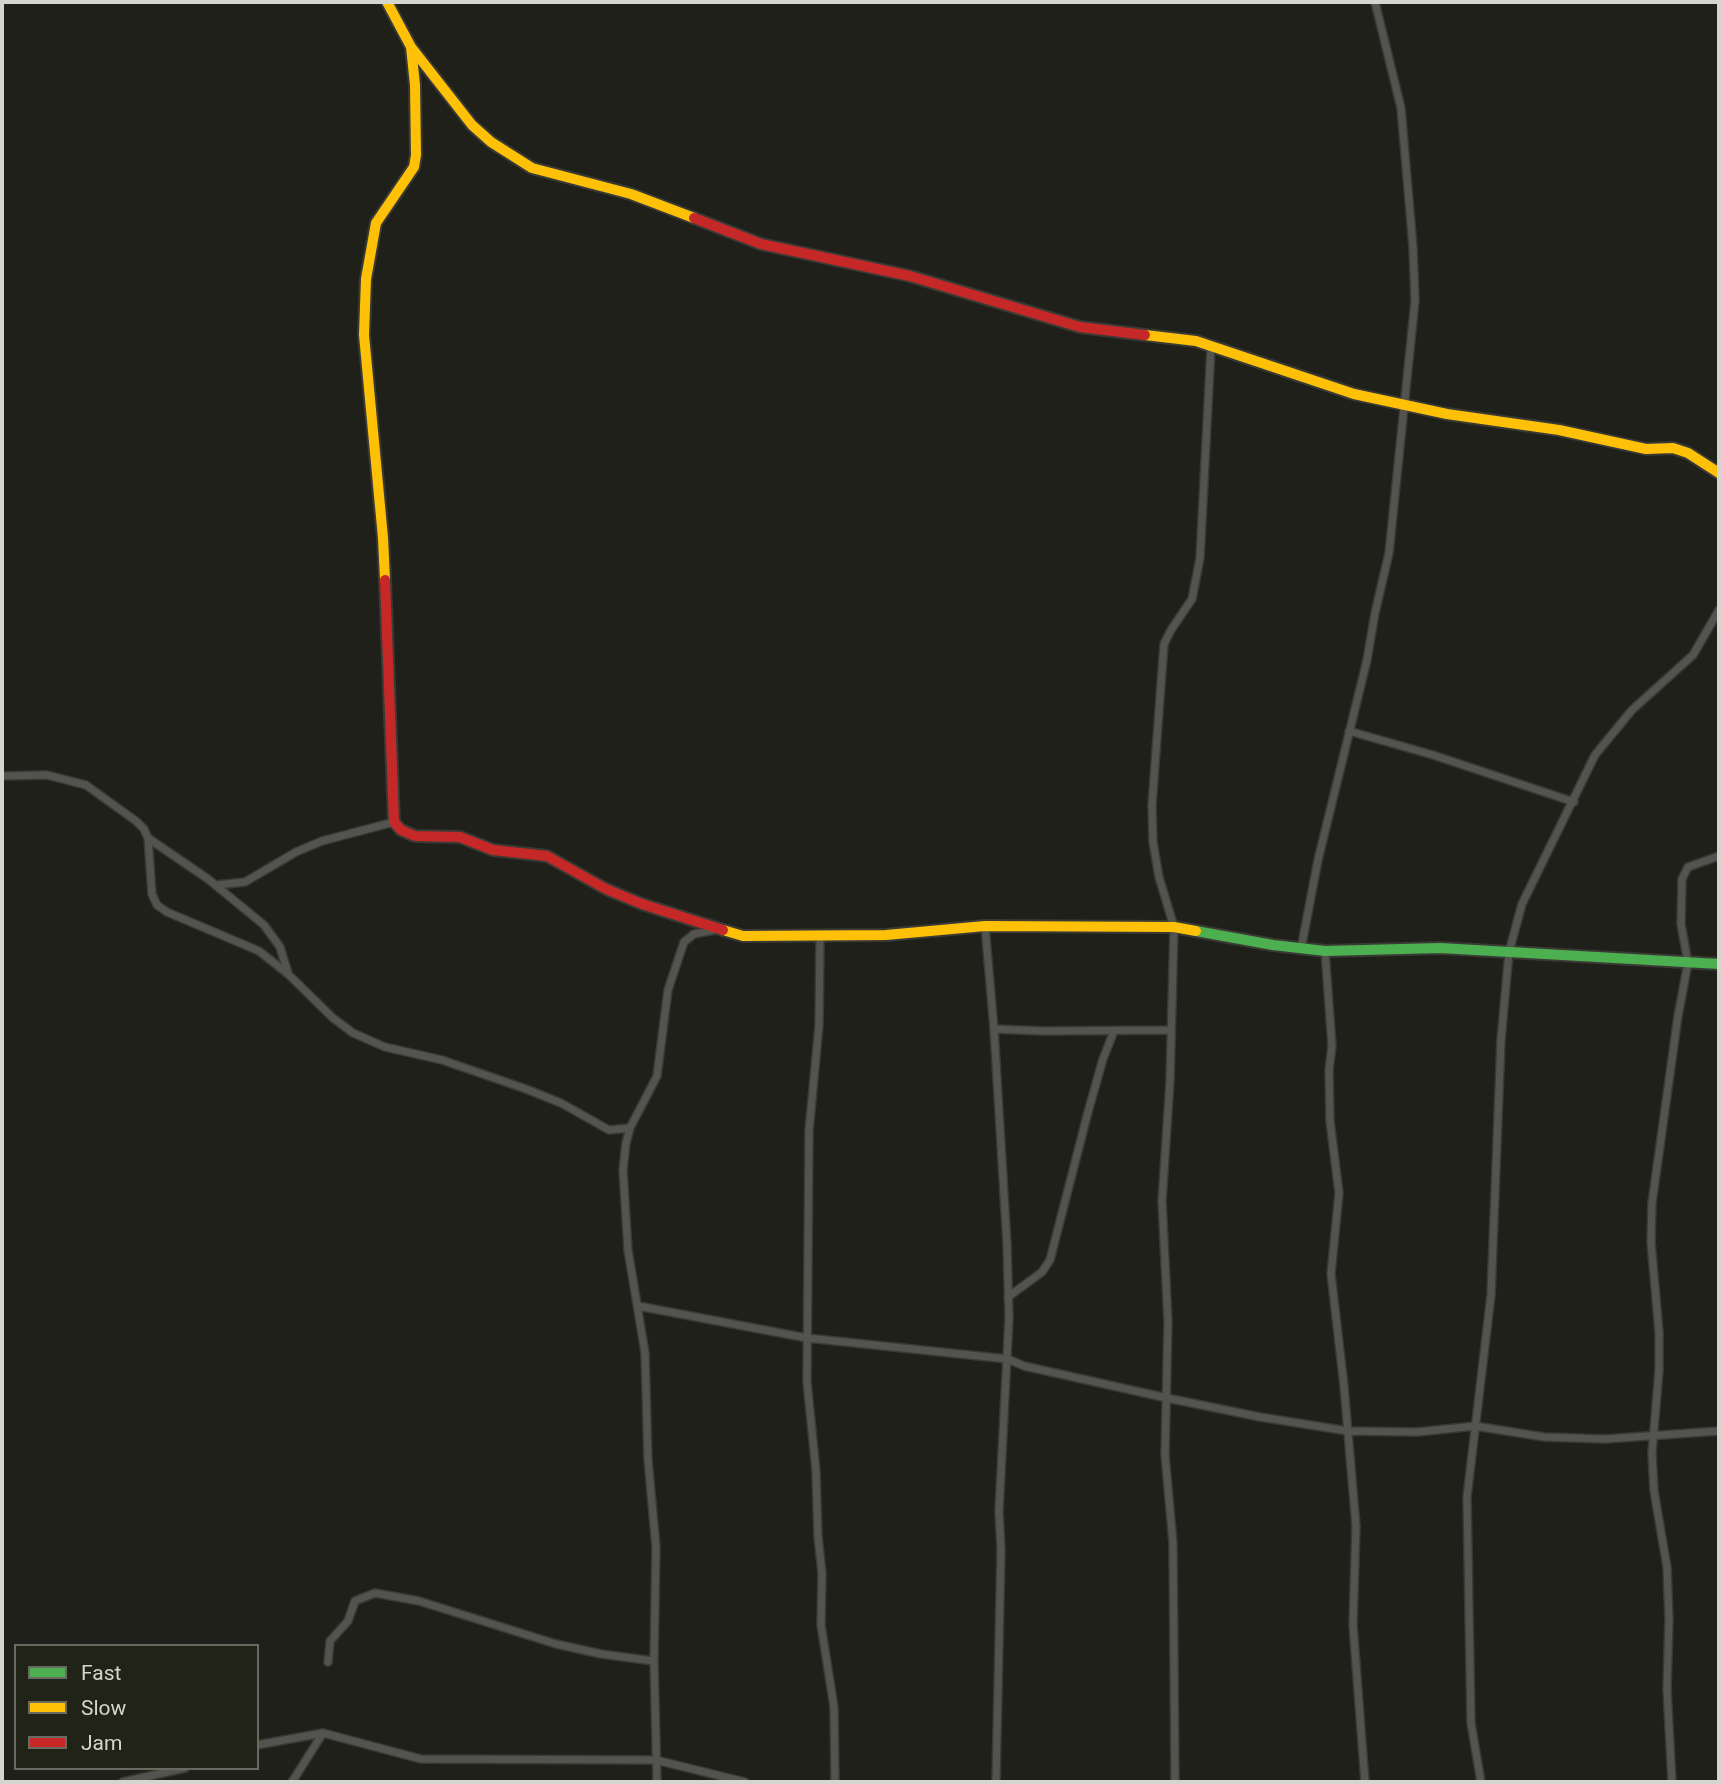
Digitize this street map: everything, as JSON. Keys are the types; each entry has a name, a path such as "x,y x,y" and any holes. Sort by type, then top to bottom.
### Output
{"street":[{"path":"387,2 411,47 472,125 491,142 532,168 631,194 761,244 910,276 1080,327 1183,339 1354,394 1447,414 1559,430 1646,449 1673,448 1688,453 1719,473"},
{"path":"1300,949 1389,553 1405,404 1408,346 1415,301 1405,136 1398,92 1375,2"},
{"path":"411,47 415,85 416,155 414,167 376,223 366,279 363,335 383,538 394,822 401,830 415,836 460,837 494,850 547,856 606,889 642,904 753,937 935,932 985,926 1174,927 1325,951 1412,947 1719,964"},
{"path":"1175,1782 1173,1543 1165,1455 1168,1322 1162,1201 1170,1081 1174,927 1159,877 1153,842 1152,805 1164,644 1192,599 1197,582 1211,347"},
{"path":"1481,1782 1471,1723 1468,1497 1491,1296 1501,1040 1509,952 1522,904 1595,755 1632,710 1693,655 1719,610"},
{"path":"1349,731 1433,755 1574,802"},
{"path":"2,776 47,775 86,785 136,821 148,838 152,894 157,905 167,912 259,951 353,1033 374,1044 442,1059 526,1089 561,1103 609,1130 630,1128"},
{"path":"216,885 245,882 296,852 322,841 394,822"},
{"path":"148,838 216,885 264,925 280,947 288,974"},
{"path":"1672,1782 1667,1689 1667,1567 1654,1491 1653,1438 1659,1370 1659,1332 1651,1242 1652,1203 1688,964 1681,924 1682,879 1688,867 1719,856"},
{"path":"985,926 994,1029 1008,1297 1008,1359 999,1511 1001,1550 996,1782"},
{"path":"657,1782 654,1661 656,1547 648,1460 646,1375 628,1250 623,1170 630,1128 657,1076 668,990 684,942 694,934 721,929"},
{"path":"820,937 819,1025 809,1131 807,1382 822,1573 821,1625 834,1707 835,1782"},
{"path":"1325,951 1332,1046 1329,1070 1330,1121 1339,1193 1331,1274 1356,1526 1353,1625 1365,1782"},
{"path":"994,1029 1170,1030"},
{"path":"1008,1297 1042,1272 1050,1260 1085,1122 1114,1031"},
{"path":"638,1306 807,1338 1008,1359 1024,1366 1167,1398 1259,1417 1348,1431 1418,1432 1475,1426 1562,1438 1653,1438 1719,1432"},
{"path":"328,1662 330,1641 348,1621 355,1601 375,1593 419,1601 556,1644 601,1654 654,1661"},
{"path":"292,1782 323,1733"},
{"path":"259,1745 323,1733 429,1759 656,1760 745,1782"},
{"path":"123,1782 175,1770"}],"traffic: fast":[{"path":"1196,931 1325,951 1440,948 1719,964"}],"traffic: slow":[{"path":"387,2 411,47 472,125 491,142 532,168 631,194 694,218"},
{"path":"385,580 364,335 366,279 376,223 414,167 415,85 411,47"},
{"path":"1145,335 1196,341 1354,394 1447,414 1559,430 1646,449 1673,448 1688,453 1719,473"},
{"path":"723,930 743,936 886,935 985,926 1174,927 1196,931"}],"traffic: jam":[{"path":"694,218 761,244 910,276 1080,327 1145,335"},
{"path":"385,580 394,822 401,830 415,836 460,837 493,850 547,856 606,889 642,904 723,930"}]}
